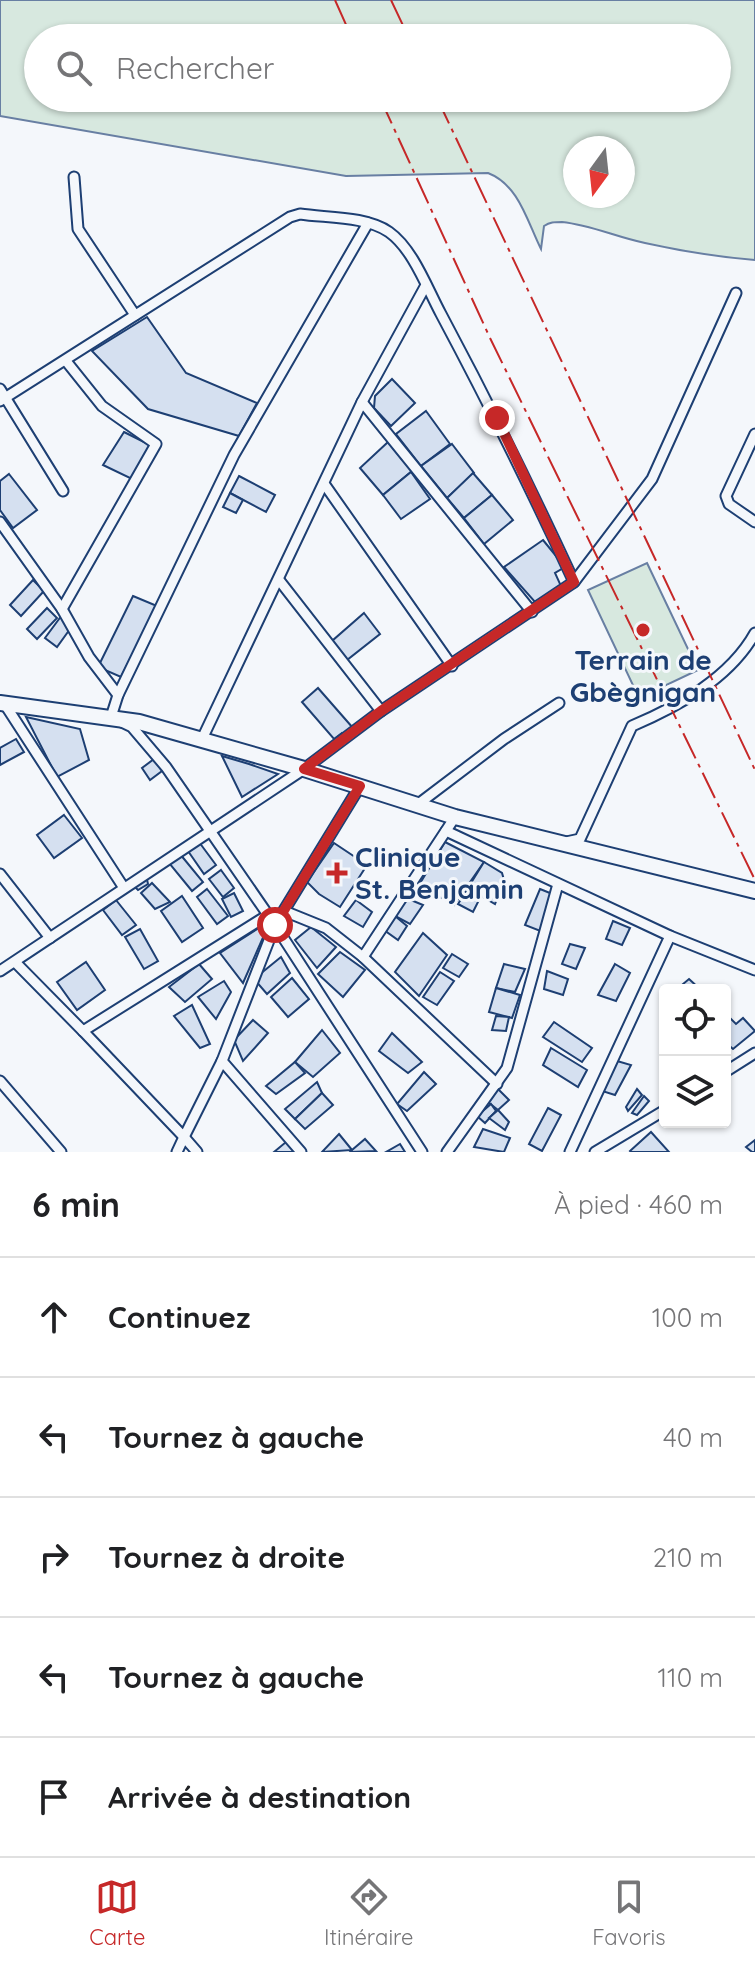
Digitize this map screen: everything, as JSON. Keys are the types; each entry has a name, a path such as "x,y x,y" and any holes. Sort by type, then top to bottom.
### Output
{"main road":[{"path":"2,703 111,717 202,739 455,817 755,891"}],"street":[{"path":"74,177 78,229 135,315"},
{"path":"63,491 2,396 66,361 290,217 300,214 368,223 390,233 401,244 426,285 497,418 574,582"},
{"path":"368,223 234,455 118,695 111,717 132,727 145,740 275,925 422,1152"},
{"path":"202,739 362,402 426,285"},
{"path":"0,971 304,769 381,711 574,582 652,479 736,293"},
{"path":"62,609 156,444 102,406 66,361"},
{"path":"362,402 532,612"},
{"path":"755,434 726,496 729,504 755,522"},
{"path":"325,485 452,666"},
{"path":"0,522 62,609 89,657 118,695"},
{"path":"279,580 381,711"},
{"path":"563,843 580,839 632,726 690,698 738,660 755,633"},
{"path":"2,703 124,888"},
{"path":"417,805 504,739 559,703"},
{"path":"177,1152 222,1061 275,925 360,786"},
{"path":"363,957 455,817"},
{"path":"446,831 670,936 755,970"},
{"path":"0,874 50,938"},
{"path":"447,1152 497,1084 513,1052 558,884"},
{"path":"284,911 326,928 363,957 497,1084"},
{"path":"83,1031 268,915"},
{"path":"570,1152 670,936"},
{"path":"15,962 197,1152"},
{"path":"731,1068 755,1053"},
{"path":"222,1061 301,1152"},
{"path":"0,1081 61,1152"},
{"path":"595,1152 659,1114"}],"shaded area":[{"path":"0,0 755,0 755,260 672,249 562,222 544,226 541,249 515,195 488,173 346,176 0,116"},
{"name":"Terrain de Gbègnigan","path":"647,563 698,670 639,698 588,590"}],"building":[{"path":"147,317 186,373 257,403 239,436 148,409 92,351"},
{"path":"392,379 415,403 391,426 374,408 375,396"},
{"path":"426,411 450,444 421,466 396,434"},
{"path":"124,432 150,445 132,479 103,465"},
{"path":"388,442 412,471 383,495 360,468"},
{"path":"452,444 474,473 447,498 421,466"},
{"path":"411,472 430,499 401,519 383,495"},
{"path":"473,473 492,495 464,518 447,498"},
{"path":"9,474 37,510 13,528 0,510 0,481"},
{"path":"239,476 275,495 266,512 230,493"},
{"path":"230,493 243,500 236,513 223,507"},
{"path":"492,495 513,520 484,544 464,518"},
{"path":"543,540 565,567 555,573 561,586 535,602 504,567"},
{"path":"33,580 44,591 21,616 10,605"},
{"path":"133,596 157,606 121,677 98,667"},
{"path":"47,608 57,618 37,639 27,629"},
{"path":"364,613 380,634 347,660 332,641"},
{"path":"62,615 70,629 57,647 45,638"},
{"path":"318,688 353,728 345,735 342,733 334,739 302,702"},
{"path":"26,717 80,729 89,760 57,777"},
{"path":"16,739 24,752 0,765 0,748"},
{"path":"222,756 249,764 278,774 242,797"},
{"path":"154,759 162,771 150,780 142,768"},
{"path":"64,815 82,838 54,858 37,835"},
{"path":"199,842 216,865 204,874 188,851"},
{"path":"445,842 484,862 454,905 419,885"},
{"name":"Clinique St. Benjamin","path":"334,843 367,865 340,907 307,882"},
{"path":"180,854 203,882 192,891 169,863"},
{"path":"484,862 502,873 504,880 495,904 481,896 473,912 458,904"},
{"path":"221,870 234,888 223,897 209,879"},
{"path":"146,875 148,884 138,890 133,885"},
{"path":"152,883 170,902 155,909 141,893"},
{"path":"207,889 228,916 217,924 197,897"},
{"path":"540,889 555,895 558,903 548,934 525,925"},
{"path":"234,893 243,911 231,917 222,899"},
{"path":"182,896 203,928 182,942 161,911"},
{"path":"406,898 423,905 410,924 395,916"},
{"path":"116,900 136,925 122,935 103,910"},
{"path":"356,900 372,912 363,927 344,916"},
{"path":"395,916 407,926 398,940 384,930"},
{"path":"613,921 630,928 622,945 606,939"},
{"path":"262,926 265,933 243,983 220,953"},
{"path":"311,927 336,947 317,968 295,940"},
{"path":"140,929 158,961 144,969 125,937"},
{"path":"423,933 447,955 419,996 395,972"},
{"path":"570,944 585,948 576,969 562,964"},
{"path":"340,952 365,970 343,997 318,974"},
{"path":"452,954 468,964 459,977 443,968"},
{"path":"281,957 290,973 267,994 254,979"},
{"path":"86,962 105,990 77,1010 57,982"},
{"path":"199,964 212,979 185,1002 169,987"},
{"path":"504,964 525,969 515,992 496,988"},
{"path":"615,964 630,973 616,1001 598,995"},
{"path":"547,971 568,979 563,995 544,989"},
{"path":"440,972 454,981 437,1005 423,997"},
{"path":"292,978 309,999 288,1017 271,997"},
{"path":"224,981 231,992 216,1019 198,997"},
{"path":"496,988 520,995 512,1018 489,1012"},
{"path":"192,1005 210,1044 200,1048 174,1016"},
{"path":"496,1016 509,1017 506,1031 492,1030"},
{"path":"743,1018 755,1031 733,1049 731,1019 736,1024"},
{"path":"253,1020 268,1033 243,1061 234,1040"},
{"path":"554,1022 592,1048 582,1062 543,1037"},
{"path":"322,1030 340,1053 313,1077 295,1062"},
{"path":"392,1033 422,1062 408,1073 379,1051"},
{"path":"551,1048 587,1070 578,1087 543,1065"},
{"path":"617,1061 631,1065 615,1095 602,1091"},
{"path":"295,1062 305,1073 276,1094 266,1086"},
{"path":"424,1072 436,1084 407,1111 397,1104"},
{"path":"317,1082 322,1093 295,1119 285,1109"},
{"path":"498,1089 509,1100 498,1110 488,1102"},
{"path":"637,1089 642,1095 628,1111 626,1107"},
{"path":"322,1093 333,1105 305,1129 295,1119"},
{"path":"644,1096 649,1101 637,1115 632,1113"},
{"path":"491,1104 496,1111 485,1123 477,1116"},
{"path":"548,1108 561,1115 542,1151 529,1144"},
{"path":"498,1110 509,1122 505,1130 489,1118"},
{"path":"483,1129 510,1138 504,1152 474,1147"},
{"path":"651,1132 669,1152 630,1151"},
{"path":"339,1134 352,1150 322,1152"},
{"path":"365,1139 376,1151 350,1152 352,1150"},
{"path":"755,1140 755,1152 752,1152 746,1147"},
{"path":"286,1142 296,1152 274,1152"},
{"path":"400,1144 405,1152 386,1152"}],"power":[{"path":"335,0 346,24"},
{"path":"391,0 402,24"},
{"path":"386,112 490,338 755,880"},
{"path":"444,112 755,770"}],"place":[{"name":"Terrain de Gbègnigan","path":"643,630"},
{"name":"Clinique St. Benjamin","path":"337,873"}],"route":[{"path":"275,925 360,786 304,769 381,711 574,582 497,418"}]}
